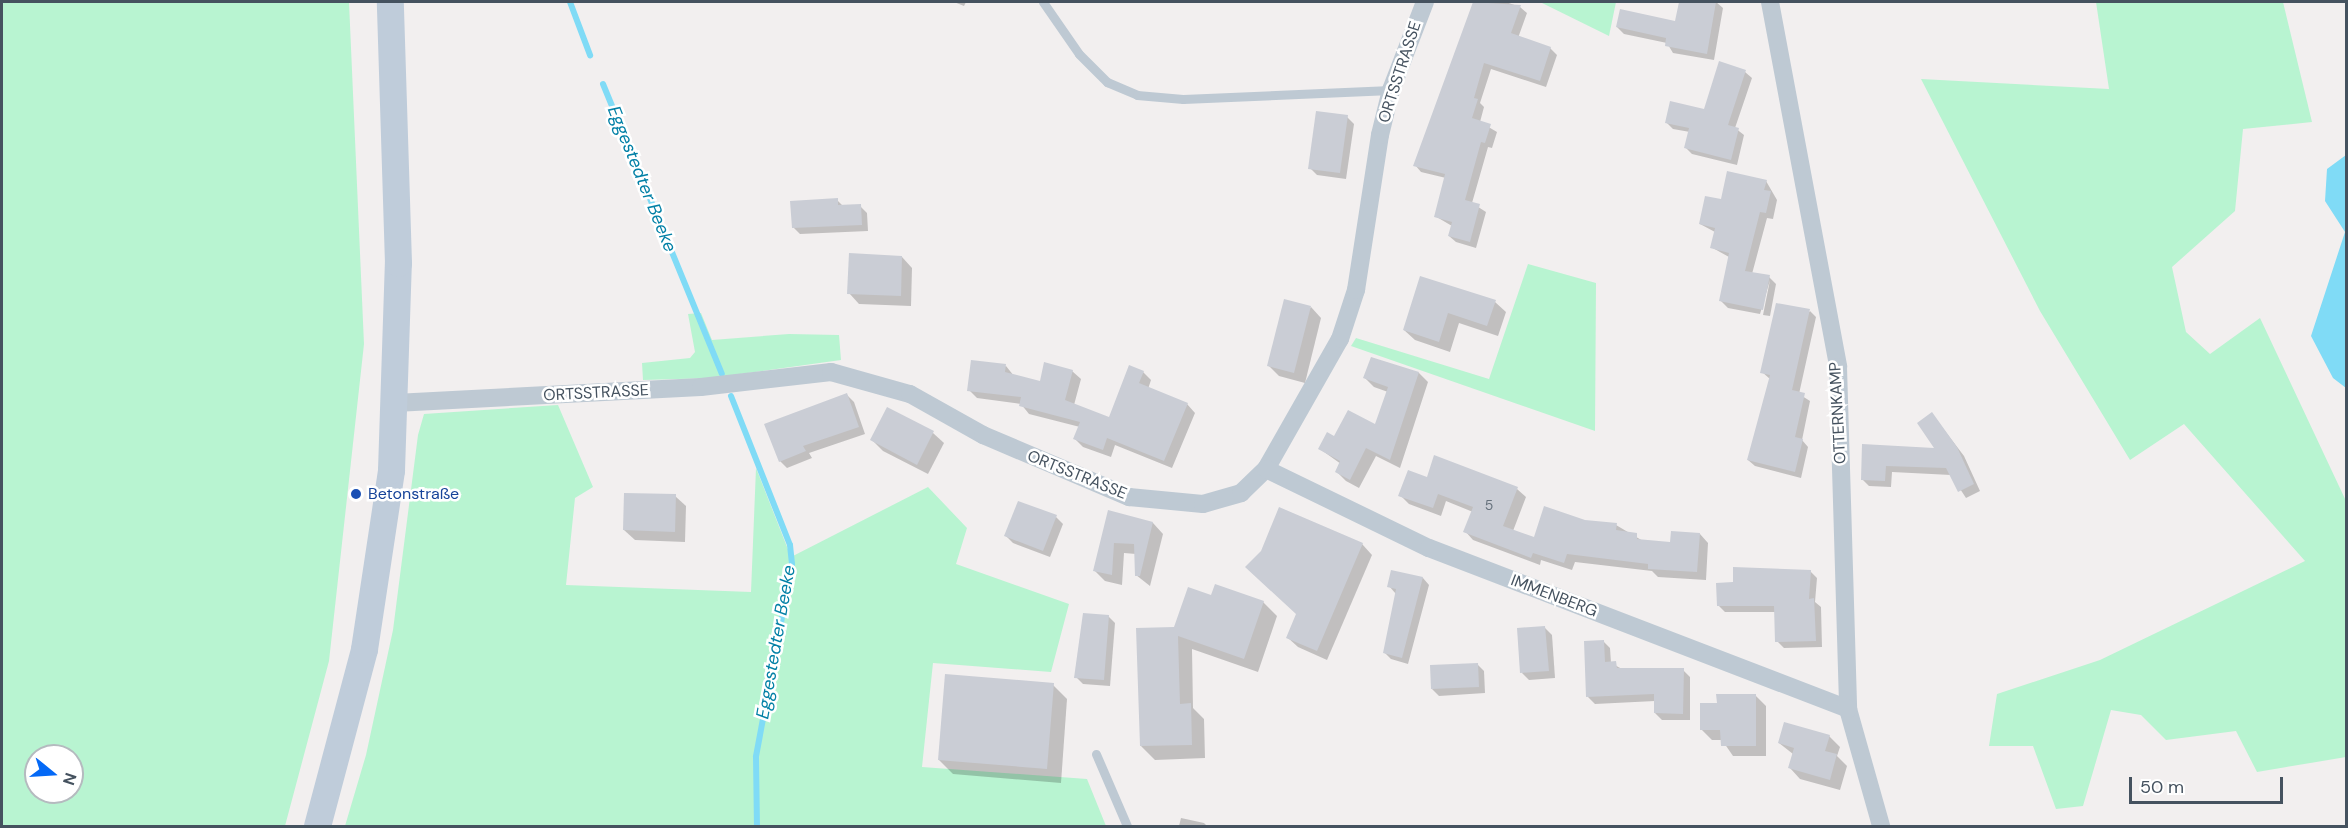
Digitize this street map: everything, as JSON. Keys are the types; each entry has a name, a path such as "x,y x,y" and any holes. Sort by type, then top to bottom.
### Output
{"main road":[{"path":"317,826 364,649 391,470 398,263 390,2"}],"street":[{"name":"ORTSSTRASSE","path":"395,402 701,387 831,372 910,394 983,435 1130,497 1203,504 1241,493 1266,469 1340,339 1356,290 1380,135 1391,90 1425,2"},
{"name":"OTTERNKAMP","path":"1770,2 1838,367 1848,709 1881,826"},
{"name":"IMMENBERG","path":"1266,469 1429,548 1848,709"}],"lane":[{"path":"1043,2 1079,54 1107,82 1137,95 1183,99 1391,90"},
{"path":"1096,754 1127,826"}],"green space":[{"path":"2,2 349,2 364,344 329,661 285,826 2,826"},
{"path":"1540,2 1616,2 1609,36"},
{"path":"2096,2 2283,2 2312,122 2243,129 2235,211 2172,267 2186,332 2210,354 2260,318 2346,501 2346,757 2257,772 2236,731 2166,740 2141,715 2111,710 2083,806 2056,809 2033,746 1989,746 1997,694 2100,660 2305,561 2184,424 2130,460 2040,311 1921,79 2109,89"},
{"path":"1528,264 1596,283 1595,431 1351,346 1356,338 1489,379"},
{"path":"701,313 712,340 789,334 839,335 841,360 712,378 643,380 642,363 690,358 695,352 688,314"},
{"path":"558,405 593,487 575,498 566,585 751,592 756,468 791,557 928,487 967,528 956,564 1069,604 1051,672 933,663 922,767 1087,779 1106,826 345,826 366,755 393,630 418,435 424,414"}],"water":[{"path":"2346,155 2346,388 2333,378 2311,336 2345,232 2325,201 2327,169"}],"building":[{"path":"1473,2 1521,5 1511,33 1551,47 1540,81 1484,63 1474,98 1478,99 1472,118 1491,124 1485,143 1481,142 1465,200 1480,204 1470,242 1448,236 1452,222 1434,217 1445,174 1413,166"},
{"path":"1679,2 1716,2 1707,54 1665,46 1666,38 1616,27 1620,9 1675,21"},
{"path":"1719,61 1746,70 1728,125 1739,128 1731,160 1684,148 1689,128 1665,123 1670,101 1704,109"},
{"path":"1316,111 1348,115 1340,173 1308,169"},
{"path":"1727,171 1767,180 1764,190 1771,191 1766,213 1760,212 1745,271 1770,275 1763,310 1719,301 1729,253 1710,248 1715,228 1699,224 1705,196 1721,199"},
{"path":"838,198 838,205 861,204 862,225 792,228 790,201"},
{"path":"849,253 902,256 901,296 847,294"},
{"path":"1420,276 1496,300 1487,326 1448,313 1439,342 1403,330"},
{"path":"1284,299 1311,306 1294,373 1267,366"},
{"path":"1776,303 1810,309 1792,390 1805,393 1795,437 1803,439 1795,472 1747,460 1770,375 1760,373"},
{"path":"1371,357 1419,372 1390,460 1366,448 1350,480 1335,472 1340,461 1318,449 1327,432 1334,436 1348,410 1375,424 1388,387 1363,378"},
{"path":"971,360 1006,364 1005,372 1040,381 1044,362 1073,370 1065,400 1109,417 1129,365 1144,371 1139,383 1188,403 1164,461 1107,438 1103,450 1073,439 1080,422 1019,406 1021,397 967,391"},
{"path":"847,393 859,427 803,446 806,451 779,462 764,424"},
{"path":"887,407 934,431 917,465 870,440"},
{"path":"1932,412 1957,447 1974,484 1958,492 1946,468 1886,466 1885,481 1861,480 1862,444 1934,448 1917,423"},
{"path":"1434,455 1518,487 1503,526 1534,537 1544,506 1585,520 1617,523 1616,530 1637,533 1637,539 1670,542 1671,531 1700,533 1697,572 1648,569 1648,564 1567,554 1564,563 1533,553 1531,558 1463,532 1473,507 1438,494 1433,508 1398,496 1408,470 1427,477"},
{"path":"624,493 676,494 675,532 623,530"},
{"path":"1018,501 1057,515 1043,551 1004,536"},
{"path":"1279,507 1363,543 1317,651 1286,638 1296,614 1245,567 1261,551"},
{"path":"1108,510 1153,522 1140,576 1135,576 1134,544 1114,543 1112,575 1093,571"},
{"path":"1733,567 1811,570 1809,599 1814,598 1816,641 1775,642 1774,606 1717,606 1716,583 1733,582"},
{"path":"1391,570 1423,577 1402,658 1383,653 1396,589 1387,587"},
{"path":"1215,584 1264,601 1244,659 1178,636 1180,704 1191,703 1192,745 1140,746 1136,628 1174,627 1188,587 1211,595"},
{"path":"1083,613 1109,615 1104,680 1074,678"},
{"path":"1545,626 1549,671 1520,673 1517,628"},
{"path":"1604,640 1605,662 1616,661 1617,668 1684,668 1683,714 1654,713 1654,694 1586,697 1584,641"},
{"path":"1478,663 1479,687 1431,689 1430,665"},
{"path":"945,674 1054,683 1047,769 938,760"},
{"path":"1716,694 1756,694 1756,746 1721,746 1720,730 1700,730 1700,703 1717,703"},
{"path":"1784,722 1830,735 1825,751 1837,754 1830,780 1788,768 1794,748 1778,743"}],"waterway":[{"name":"Eggestedter Beeke","path":"570,2 590,55"},
{"name":"Eggestedter Beeke","path":"603,84 722,374"},
{"name":"Eggestedter Beeke","path":"731,396 790,545 792,564 756,757 757,826"}],"place":[{"name":"Betonstraße","path":"356,494"}]}
